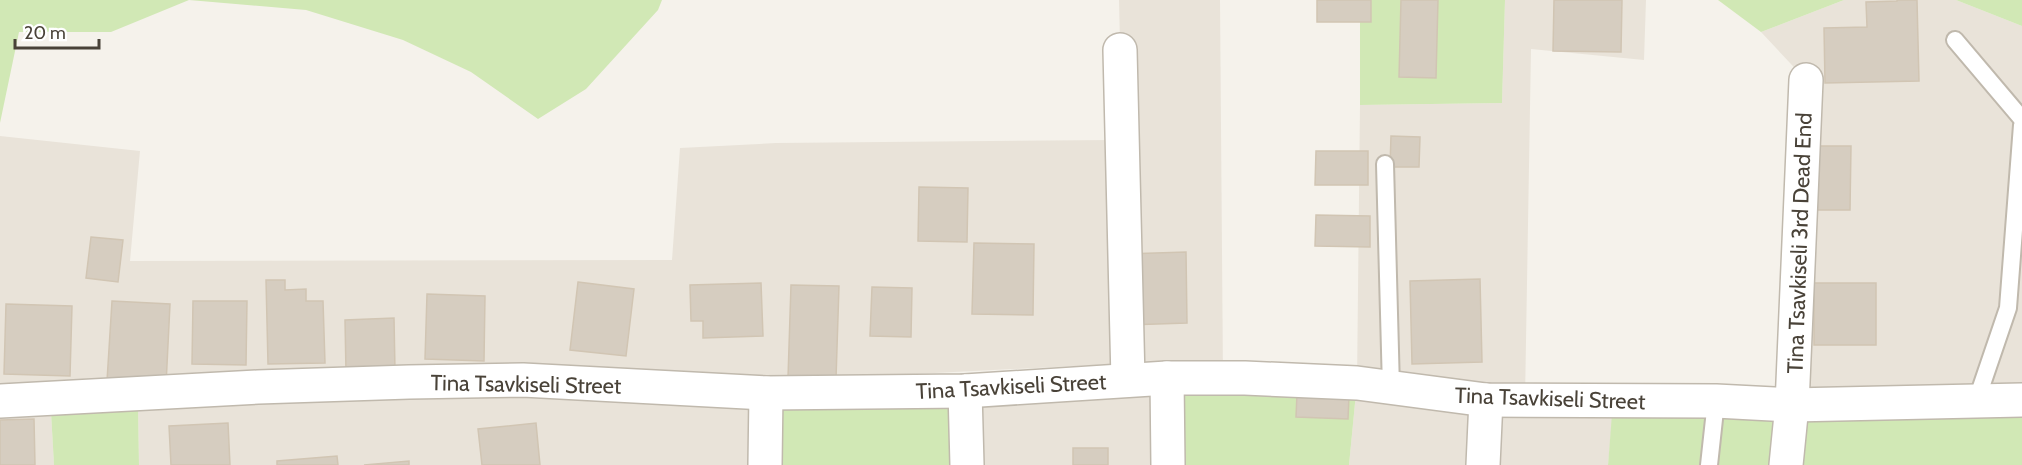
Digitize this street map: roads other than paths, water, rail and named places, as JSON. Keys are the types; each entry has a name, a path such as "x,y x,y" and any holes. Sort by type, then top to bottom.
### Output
{"street":[{"path":"1120,50 1128,380"},
{"name":"Tina Tsavkiseli 3rd Dead End","path":"1786,465 1792,405 1806,80"},
{"path":"1167,378 1168,465"},
{"name":"Tina Tsavkiseli Street","path":"0,401 258,387 523,380 766,393 965,391 1167,378 1357,383 1486,400 1716,401 1792,405 2022,400"},
{"path":"965,391 967,465"},
{"path":"765,465 766,393"},
{"path":"1483,465 1486,400"}],"lane":[{"path":"1955,39 2022,119"},
{"path":"1976,402 2008,308 2022,125"},
{"path":"1385,164 1391,387"},
{"path":"1709,465 1716,401"}]}
